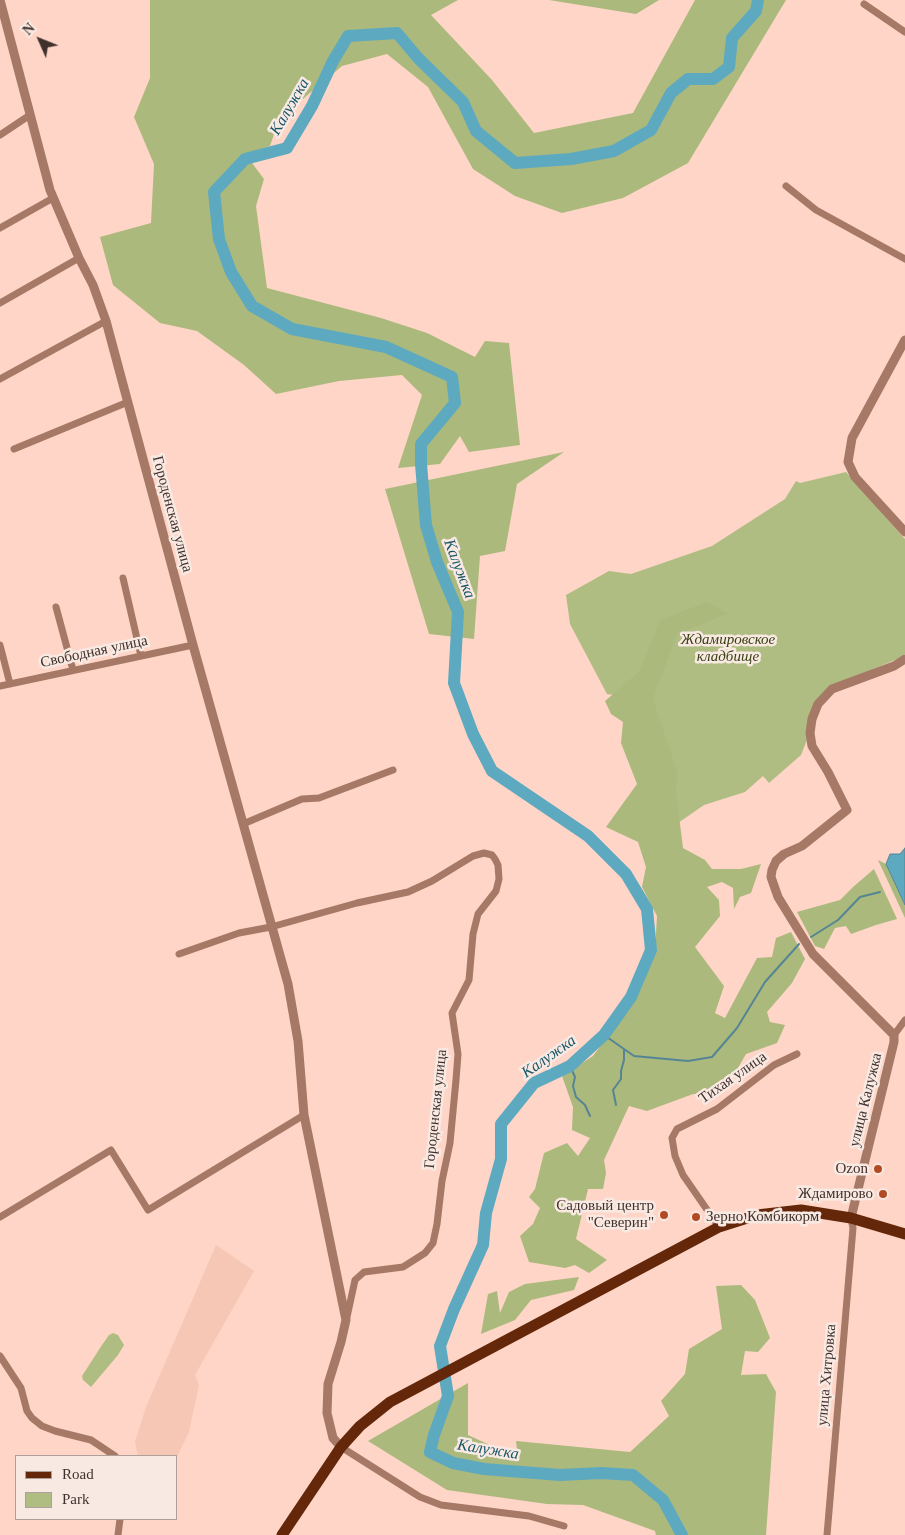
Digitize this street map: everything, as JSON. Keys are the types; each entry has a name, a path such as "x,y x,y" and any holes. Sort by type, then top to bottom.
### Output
{"main road":[{"path":"282,1535 341,1447 360,1426 390,1402 719,1227 757,1215 800,1210 851,1218 905,1234"}],"street":[{"name":"Городенская улица","path":"0,0 50,190 79,258 93,285 106,321 193,645 288,984 298,1041 304,1115 346,1320"},
{"path":"864,4 905,32"},
{"path":"0,134 30,115"},
{"path":"786,186 816,210 905,259"},
{"path":"0,228 53,198"},
{"path":"0,303 79,258"},
{"path":"0,380 106,321"},
{"path":"905,340 852,438 848,462 855,477 905,532"},
{"path":"14,450 128,402"},
{"path":"123,578 140,656"},
{"path":"56,607 74,670"},
{"path":"0,645 10,684"},
{"name":"Свободная улица","path":"0,686 193,645"},
{"path":"894,1035 813,954 778,897 771,877 776,861 784,854 802,846 847,810 828,772 812,746 810,733 812,719 818,704 832,690 905,660"},
{"path":"243,824 302,799 320,798 393,770"},
{"name":"Городенская улица","path":"179,954 239,933 271,927 357,903 408,892 432,881 473,856 484,852 492,855 498,865 499,879 496,891 478,914 473,934 469,980 452,1013 458,1054 450,1143 433,1243 425,1253 402,1267 364,1272 354,1280 341,1342 328,1384 327,1412 333,1438 341,1447"},
{"name":"улица Калужка","path":"851,1218 894,1042 894,1035 905,1020"},
{"name":"Тихая улица","path":"719,1227 683,1175 675,1156 672,1138 677,1129 717,1109 774,1065 797,1054"},
{"path":"0,1217 111,1150 148,1210 304,1115"},
{"name":"улица Хитровка","path":"827,1535 853,1228 851,1218"},
{"path":"0,1356 21,1388 32,1418 42,1426 55,1431 92,1440 114,1455"},
{"path":"341,1447 420,1497 441,1505 528,1516 564,1526"},
{"path":"118,1535 120,1520"}],"shaded area":[{"path":"216,1245 254,1271 195,1375 199,1385 189,1432 178,1455 138,1455 135,1442 146,1407"}],"green space":[{"path":"150,0 458,0 431,15 492,80 534,133 633,113 695,0 786,0 688,163 623,198 562,213 515,196 473,169 428,87 387,54 342,66 279,119 270,146 246,155 264,179 256,206 267,288 381,318 427,333 475,357 485,341 509,343 520,445 469,452 460,436 440,464 398,468 422,395 402,375 339,381 276,394 244,365 197,331 160,323 113,285 100,237 151,223 154,164 134,117 150,78"},
{"path":"549,0 659,0 636,14"},
{"path":"564,452 517,484 505,551 480,556 474,639 429,634 385,489"},
{"name":"Ждамировское кладбище","path":"846,472 905,539 905,654 827,689 801,755 769,783 763,776 745,792 704,805 678,823 641,699 607,694 570,624 566,595 609,571 631,574 712,546 785,499 796,481 800,483"},
{"path":"707,602 728,614 677,634 653,699 677,771 676,792 683,848 705,860 712,869 741,869 761,864 751,893 740,897 734,909 733,888 722,882 707,887 719,900 720,916 695,947 724,986 715,1013 725,1018 757,958 772,957 776,938 791,932 805,959 792,983 767,1012 770,1022 785,1025 777,1043 746,1054 735,1073 703,1094 693,1094 647,1111 629,1106 604,1160 606,1173 603,1189 588,1189 576,1239 607,1260 589,1273 575,1265 565,1268 529,1262 520,1236 533,1224 540,1208 529,1197 535,1189 544,1153 567,1143 578,1156 590,1138 572,1130 573,1107 562,1076 593,1056 625,1013 655,951 657,916 642,887 646,867 638,842 606,827 637,784 621,743 623,722 611,714 605,701 639,672 660,620"},
{"path":"878,860 886,864 905,905 905,918"},
{"path":"874,869 897,919 851,934 846,926 835,928 824,949 815,946 797,912 840,900"},
{"path":"579,1277 574,1290 531,1300 515,1320 481,1334 488,1294 497,1291 500,1313 509,1292 525,1284"},
{"path":"741,1285 755,1300 770,1338 758,1352 745,1351 741,1375 766,1374 776,1392 766,1535 656,1535 655,1531 583,1505 547,1504 447,1490 368,1441 468,1383 468,1435 518,1458 516,1441 630,1452 669,1416 661,1401 685,1374 689,1349 722,1329 716,1286"},
{"path":"113,1333 118,1335 124,1345 91,1387 83,1380 82,1376 109,1335"}],"water":[{"path":"905,848 905,905 886,864 890,854 900,854"}],"waterway":[{"name":"Калужка","path":"682,1535 663,1500 633,1475 601,1473 560,1475 484,1469 453,1463 430,1452 448,1396 440,1346 454,1309 483,1245 486,1213 501,1159 501,1124 534,1083 570,1066 604,1035 631,997 651,950 647,909 626,874 588,836 492,771 473,734 454,683 458,612 437,562 426,525 421,464 421,444 455,403 452,377 386,347 292,329 252,306 231,272 219,239 214,192 245,159 287,148 312,106 333,61 348,36 397,33 418,58 463,102 476,131 515,163 571,159 614,151 651,130 671,93 688,79 713,79 729,67 732,38 756,11 758,0"},
{"path":"811,937 838,920 860,897 880,892"},
{"path":"604,1035 634,1056 688,1061 712,1057 737,1028 765,982 799,944"},
{"path":"616,1105 613,1090 621,1079 624,1050"},
{"path":"570,1066 575,1077 573,1086 576,1097 585,1105 590,1116"}],"place":[{"name":"Ozon","path":"878,1169"},
{"name":"Ждамирово","path":"883,1194"},
{"name":"Садовый центр \"Северин\"","path":"664,1215"},
{"name":"Зерно Комбикорм","path":"696,1217"}]}
